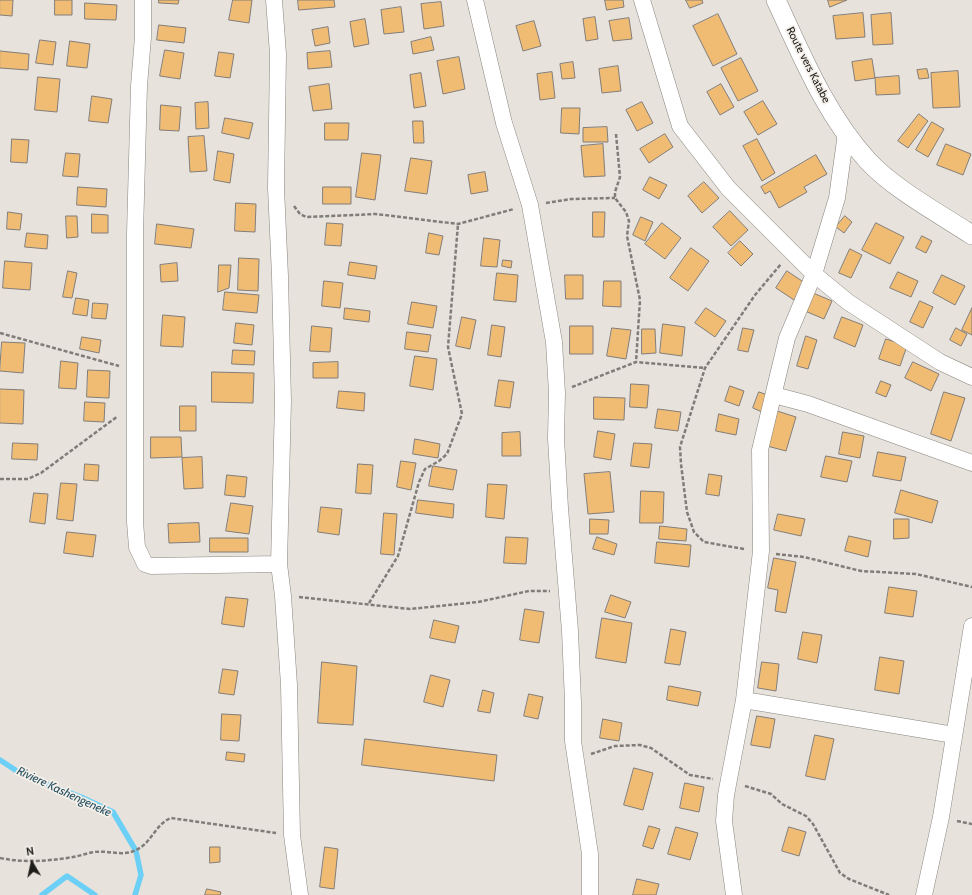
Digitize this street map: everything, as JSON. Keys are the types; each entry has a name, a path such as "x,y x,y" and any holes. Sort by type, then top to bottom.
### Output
{"street":[{"path":"143,0 138,86 135,371 135,536 139,554 145,564 151,566 182,567 279,564"},
{"path":"274,0 278,54 276,188 283,401 279,564 283,596 289,685 292,836 300,895"},
{"path":"475,0 504,123 530,205 554,342 557,393 556,438 560,508 568,592 573,702 573,740 590,854 590,895"},
{"path":"642,0 680,126 728,188 814,274 848,302 940,362 972,377"},
{"name":"Route vers Katabe","path":"776,0 819,90 846,133 869,162 905,191 972,235"},
{"path":"734,895 724,821 726,795 744,700 761,551 760,450 787,338 814,274 837,198 846,133"},
{"path":"774,395 808,404 972,463"},
{"path":"924,895 941,817 954,735 968,670 972,626"},
{"path":"744,700 954,735"}],"path":[{"path":"616,134 620,177 615,192 615,198 626,212 629,221 627,236 640,300 636,362"},
{"path":"276,188 289,197 300,214 306,217 376,214 458,224 448,347 462,414 447,454 439,461 425,469 419,482 398,556 369,603"},
{"path":"792,252 755,295 705,368 680,447 681,464 691,525 698,538 704,542 715,545 804,557 861,571 916,574 972,587"},
{"path":"0,333 135,371"},
{"path":"557,393 636,362 705,368"},
{"path":"0,479 28,479 42,473 136,403"},
{"path":"283,596 369,603 410,609 478,602 529,591 568,592"},
{"path":"0,858 42,861 74,857 94,852 111,851 120,854 136,851 146,844 160,824 172,818 292,836"}],"building":[{"path":"0,0 13,0 12,16 0,15"},
{"path":"55,0 72,0 72,15 55,15"},
{"path":"159,0 179,0 178,4 159,3"},
{"path":"233,0 252,0 249,23 229,20"},
{"path":"298,0 334,0 335,7 299,10"},
{"path":"605,0 623,0 624,7 607,10"},
{"path":"686,0 702,0 703,3 690,8"},
{"path":"828,0 847,0 830,7"},
{"path":"441,2 444,26 424,29 421,4"},
{"path":"85,3 117,5 116,20 85,19"},
{"path":"401,7 404,32 384,34 381,10"},
{"path":"863,13 865,37 836,39 833,16"},
{"path":"891,13 893,44 873,45 871,15"},
{"path":"718,14 737,54 713,66 693,26"},
{"path":"595,17 598,39 586,41 583,19"},
{"path":"629,18 632,39 613,41 609,21"},
{"path":"365,19 369,44 354,47 350,22"},
{"path":"534,21 541,46 523,51 516,26"},
{"path":"159,25 186,28 184,43 157,40"},
{"path":"328,27 330,43 315,46 312,30"},
{"path":"431,37 434,50 413,54 411,42"},
{"path":"40,40 56,42 53,65 36,63"},
{"path":"70,41 90,44 87,68 67,66"},
{"path":"165,50 184,53 180,79 160,76"},
{"path":"0,51 29,54 28,70 0,68"},
{"path":"330,51 332,67 308,69 307,53"},
{"path":"219,52 234,54 230,78 215,76"},
{"path":"459,57 465,89 443,94 437,61"},
{"path":"741,58 758,91 738,101 721,68"},
{"path":"872,59 875,78 855,81 852,62"},
{"path":"573,62 575,78 562,79 560,64"},
{"path":"618,66 621,91 602,93 599,69"},
{"path":"927,69 929,78 919,79 917,70"},
{"path":"958,71 960,107 933,108 931,73"},
{"path":"552,72 555,98 540,100 537,74"},
{"path":"421,73 426,106 414,108 410,75"},
{"path":"899,76 900,94 876,95 875,78"},
{"path":"38,77 60,79 57,112 35,110"},
{"path":"329,84 332,109 313,111 309,87"},
{"path":"721,84 734,107 720,115 707,92"},
{"path":"92,96 112,99 108,123 89,121"},
{"path":"763,101 777,124 758,135 744,112"},
{"path":"208,102 209,128 196,129 195,103"},
{"path":"642,102 653,123 637,131 626,110"},
{"path":"161,105 181,107 179,131 160,130"},
{"path":"562,108 580,108 579,134 561,133"},
{"path":"919,114 928,121 908,148 898,141"},
{"path":"225,118 253,123 249,139 222,133"},
{"path":"413,121 423,121 424,143 414,143"},
{"path":"932,122 944,129 928,157 916,150"},
{"path":"325,123 349,123 348,140 325,140"},
{"path":"607,127 608,142 583,142 583,128"},
{"path":"665,134 673,147 649,163 640,149"},
{"path":"204,136 207,171 190,172 188,137"},
{"path":"12,139 29,140 27,163 11,162"},
{"path":"757,139 775,173 762,181 743,146"},
{"path":"603,144 605,176 584,177 581,146"},
{"path":"946,144 971,154 963,175 937,165"},
{"path":"218,151 234,154 230,183 214,180"},
{"path":"66,153 80,154 78,177 63,176"},
{"path":"362,153 381,155 375,200 356,197"},
{"path":"816,155 827,174 804,187 807,192 779,208 770,191 765,194 761,187"},
{"path":"411,158 432,161 427,194 405,191"},
{"path":"485,172 488,191 471,194 468,175"},
{"path":"650,177 667,185 659,199 643,190"},
{"path":"704,182 719,198 702,213 688,196"},
{"path":"78,187 107,189 106,207 77,205"},
{"path":"323,187 351,187 351,204 323,204"},
{"path":"236,203 256,204 255,232 235,231"},
{"path":"730,211 748,230 731,246 713,227"},
{"path":"8,212 22,214 20,230 7,229"},
{"path":"593,212 605,212 604,237 593,237"},
{"path":"92,214 108,215 108,233 92,233"},
{"path":"66,216 77,216 78,237 67,238"},
{"path":"845,216 852,222 844,233 836,227"},
{"path":"641,217 653,222 645,241 633,235"},
{"path":"327,223 343,224 341,246 325,245"},
{"path":"662,223 681,238 665,259 645,244"},
{"path":"876,223 904,237 890,264 862,250"},
{"path":"157,224 194,229 191,248 155,244"},
{"path":"27,233 48,235 47,249 25,247"},
{"path":"429,233 443,236 439,255 426,253"},
{"path":"922,236 932,241 926,253 916,248"},
{"path":"484,238 500,240 497,267 481,266"},
{"path":"740,241 753,254 741,266 728,253"},
{"path":"691,248 709,261 688,291 670,278"},
{"path":"850,249 862,255 851,278 839,273"},
{"path":"239,258 259,259 258,291 238,290"},
{"path":"503,260 512,261 511,268 502,266"},
{"path":"5,261 32,263 30,290 3,288"},
{"path":"350,262 377,266 375,279 348,275"},
{"path":"177,263 178,281 161,282 160,265"},
{"path":"219,265 231,265 229,288 218,292"},
{"path":"68,271 77,273 72,298 63,297"},
{"path":"787,271 805,283 794,300 776,288"},
{"path":"898,272 918,281 911,297 890,288"},
{"path":"497,273 518,275 516,302 494,300"},
{"path":"565,275 583,275 583,299 566,299"},
{"path":"942,275 965,286 955,305 933,293"},
{"path":"324,281 343,283 340,308 322,306"},
{"path":"604,281 621,281 621,307 603,306"},
{"path":"225,292 259,295 257,313 223,310"},
{"path":"813,293 832,301 824,319 805,311"},
{"path":"76,298 89,300 87,316 73,314"},
{"path":"920,301 933,307 923,328 910,322"},
{"path":"412,302 437,306 433,328 408,324"},
{"path":"93,303 108,304 106,319 92,318"},
{"path":"345,308 370,311 369,322 344,319"},
{"path":"706,308 726,321 715,337 695,323"},
{"path":"972,308 972,335 962,330"},
{"path":"163,315 185,317 183,347 161,346"},
{"path":"462,317 476,320 470,349 456,346"},
{"path":"842,317 863,325 855,347 834,338"},
{"path":"236,323 254,325 252,345 234,343"},
{"path":"663,324 685,327 682,356 660,353"},
{"path":"492,325 505,327 501,357 488,355"},
{"path":"312,326 332,328 330,352 310,351"},
{"path":"570,326 593,326 593,354 570,354"},
{"path":"612,328 631,330 626,359 607,356"},
{"path":"743,328 754,330 748,352 738,350"},
{"path":"956,328 967,334 961,346 950,340"},
{"path":"642,329 655,329 656,353 642,354"},
{"path":"407,332 431,335 428,352 405,349"},
{"path":"806,336 817,340 808,369 797,366"},
{"path":"82,337 101,340 99,353 80,349"},
{"path":"886,339 907,346 900,366 879,359"},
{"path":"2,342 25,343 23,373 0,371"},
{"path":"233,350 255,351 254,365 232,364"},
{"path":"415,356 437,359 433,390 410,386"},
{"path":"61,361 78,363 76,389 59,388"},
{"path":"338,362 338,378 313,378 313,363"},
{"path":"913,362 939,374 931,391 905,378"},
{"path":"88,370 110,371 109,398 87,397"},
{"path":"212,372 254,373 253,403 212,402"},
{"path":"499,380 514,382 510,408 495,406"},
{"path":"881,381 891,385 886,397 876,393"},
{"path":"631,384 649,385 647,408 630,407"},
{"path":"730,386 744,391 739,406 725,401"},
{"path":"0,389 24,390 23,424 0,423"},
{"path":"339,391 365,393 364,411 337,408"},
{"path":"759,392 768,395 762,412 753,408"},
{"path":"944,392 965,398 951,441 931,434"},
{"path":"594,397 625,398 624,420 594,419"},
{"path":"85,402 105,403 104,422 84,421"},
{"path":"180,406 196,406 196,431 180,431"},
{"path":"658,409 681,412 678,431 655,428"},
{"path":"777,411 796,417 786,451 767,446"},
{"path":"719,414 739,419 736,435 716,431"},
{"path":"598,431 615,434 611,460 594,457"},
{"path":"520,432 521,456 502,456 502,433"},
{"path":"843,432 864,436 860,458 839,454"},
{"path":"151,437 181,437 182,457 151,458"},
{"path":"415,439 440,444 438,458 413,454"},
{"path":"13,443 38,444 37,460 12,459"},
{"path":"634,443 652,444 649,468 631,466"},
{"path":"878,452 906,457 901,481 873,476"},
{"path":"826,456 852,461 847,482 821,477"},
{"path":"202,457 203,488 184,489 182,458"},
{"path":"401,461 416,463 411,490 397,487"},
{"path":"85,464 99,465 98,481 84,480"},
{"path":"358,464 373,465 371,494 356,493"},
{"path":"433,466 457,470 453,490 429,486"},
{"path":"610,472 614,512 588,514 584,474"},
{"path":"709,474 722,476 719,496 706,494"},
{"path":"227,475 247,477 245,497 225,495"},
{"path":"61,483 77,484 73,521 57,519"},
{"path":"488,484 507,485 504,519 486,517"},
{"path":"901,490 938,501 932,523 895,513"},
{"path":"641,491 664,492 663,523 640,523"},
{"path":"34,493 48,494 45,524 30,522"},
{"path":"418,500 454,504 453,518 416,513"},
{"path":"231,503 253,506 249,534 226,531"},
{"path":"321,507 342,509 339,535 318,532"},
{"path":"384,513 397,514 394,555 381,554"},
{"path":"778,514 805,519 801,536 774,530"},
{"path":"590,519 609,520 608,534 590,534"},
{"path":"894,519 909,519 909,538 894,539"},
{"path":"199,523 200,542 169,543 168,524"},
{"path":"660,526 687,529 686,541 659,539"},
{"path":"67,532 96,535 93,557 64,553"},
{"path":"849,536 871,541 868,557 845,551"},
{"path":"506,537 528,538 526,564 504,563"},
{"path":"597,537 617,544 614,555 593,549"},
{"path":"210,538 248,538 248,552 210,552"},
{"path":"657,542 691,545 689,567 655,563"},
{"path":"774,558 796,562 786,613 775,611 778,590 768,588"},
{"path":"889,587 917,591 913,617 885,613"},
{"path":"611,595 631,602 625,618 605,612"},
{"path":"226,597 248,599 244,627 222,624"},
{"path":"525,609 544,612 539,643 520,640"},
{"path":"602,618 632,623 626,663 596,658"},
{"path":"434,620 459,626 455,643 430,638"},
{"path":"671,629 686,632 680,665 665,663"},
{"path":"803,632 822,635 817,663 798,659"},
{"path":"880,657 904,661 899,694 875,690"},
{"path":"322,662 357,666 353,725 318,723"},
{"path":"762,662 779,664 776,691 758,688"},
{"path":"223,669 238,671 234,695 219,693"},
{"path":"431,675 450,680 443,707 424,702"},
{"path":"669,686 701,692 698,706 667,700"},
{"path":"483,690 494,693 490,713 478,711"},
{"path":"529,694 543,697 538,719 524,716"},
{"path":"222,714 241,715 239,741 221,740"},
{"path":"757,716 775,719 770,748 751,745"},
{"path":"603,719 622,723 619,741 600,738"},
{"path":"815,735 834,739 825,780 806,776"},
{"path":"365,739 497,755 494,781 362,765"},
{"path":"227,752 245,754 244,762 226,760"},
{"path":"634,768 653,773 643,810 624,805"},
{"path":"685,783 704,787 699,812 680,808"},
{"path":"649,826 660,829 653,849 643,846"},
{"path":"676,827 698,833 690,860 668,854"},
{"path":"789,827 806,832 799,856 782,851"},
{"path":"210,847 220,847 220,862 210,863"},
{"path":"325,847 338,849 334,889 320,887"},
{"path":"637,879 659,884 656,895 633,895"},
{"path":"207,889 221,892 220,895 205,895"}],"waterway":[{"name":"Riviere Kashengeneke","path":"0,760 23,775 81,797 113,812 136,851 141,875 135,895"},
{"name":"Riviere Kashengeneke","path":"42,895 67,876 95,895"}]}
